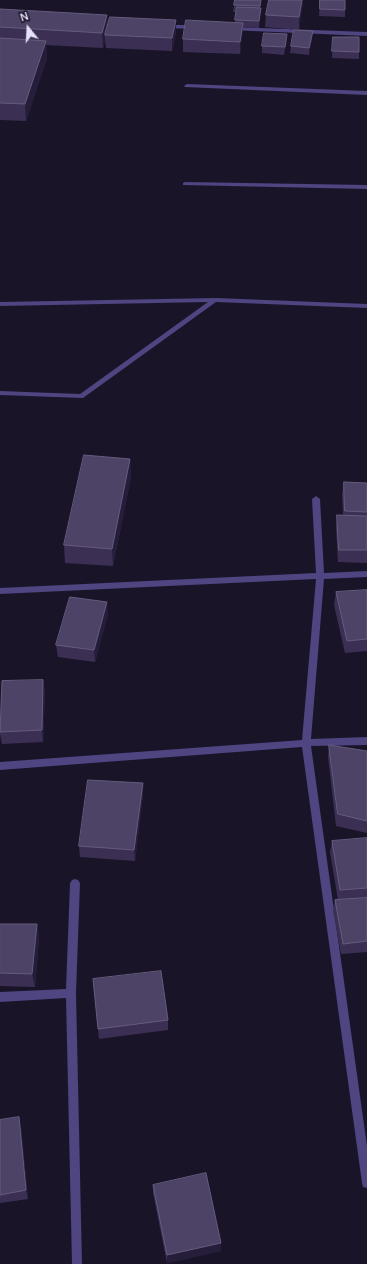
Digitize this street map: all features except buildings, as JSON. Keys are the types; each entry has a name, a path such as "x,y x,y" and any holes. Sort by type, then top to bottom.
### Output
{"street":[{"path":"160,26 200,27"},
{"path":"223,28 367,34"},
{"path":"186,86 367,93"},
{"path":"185,184 367,188"},
{"path":"0,393 81,396 216,300"},
{"path":"0,304 216,300 367,306"},
{"path":"316,499 320,577 306,742 367,1183"},
{"path":"0,591 367,574"},
{"path":"0,766 306,742 367,741"},
{"path":"75,883 71,993 76,1264"},
{"path":"0,997 71,993"}]}
